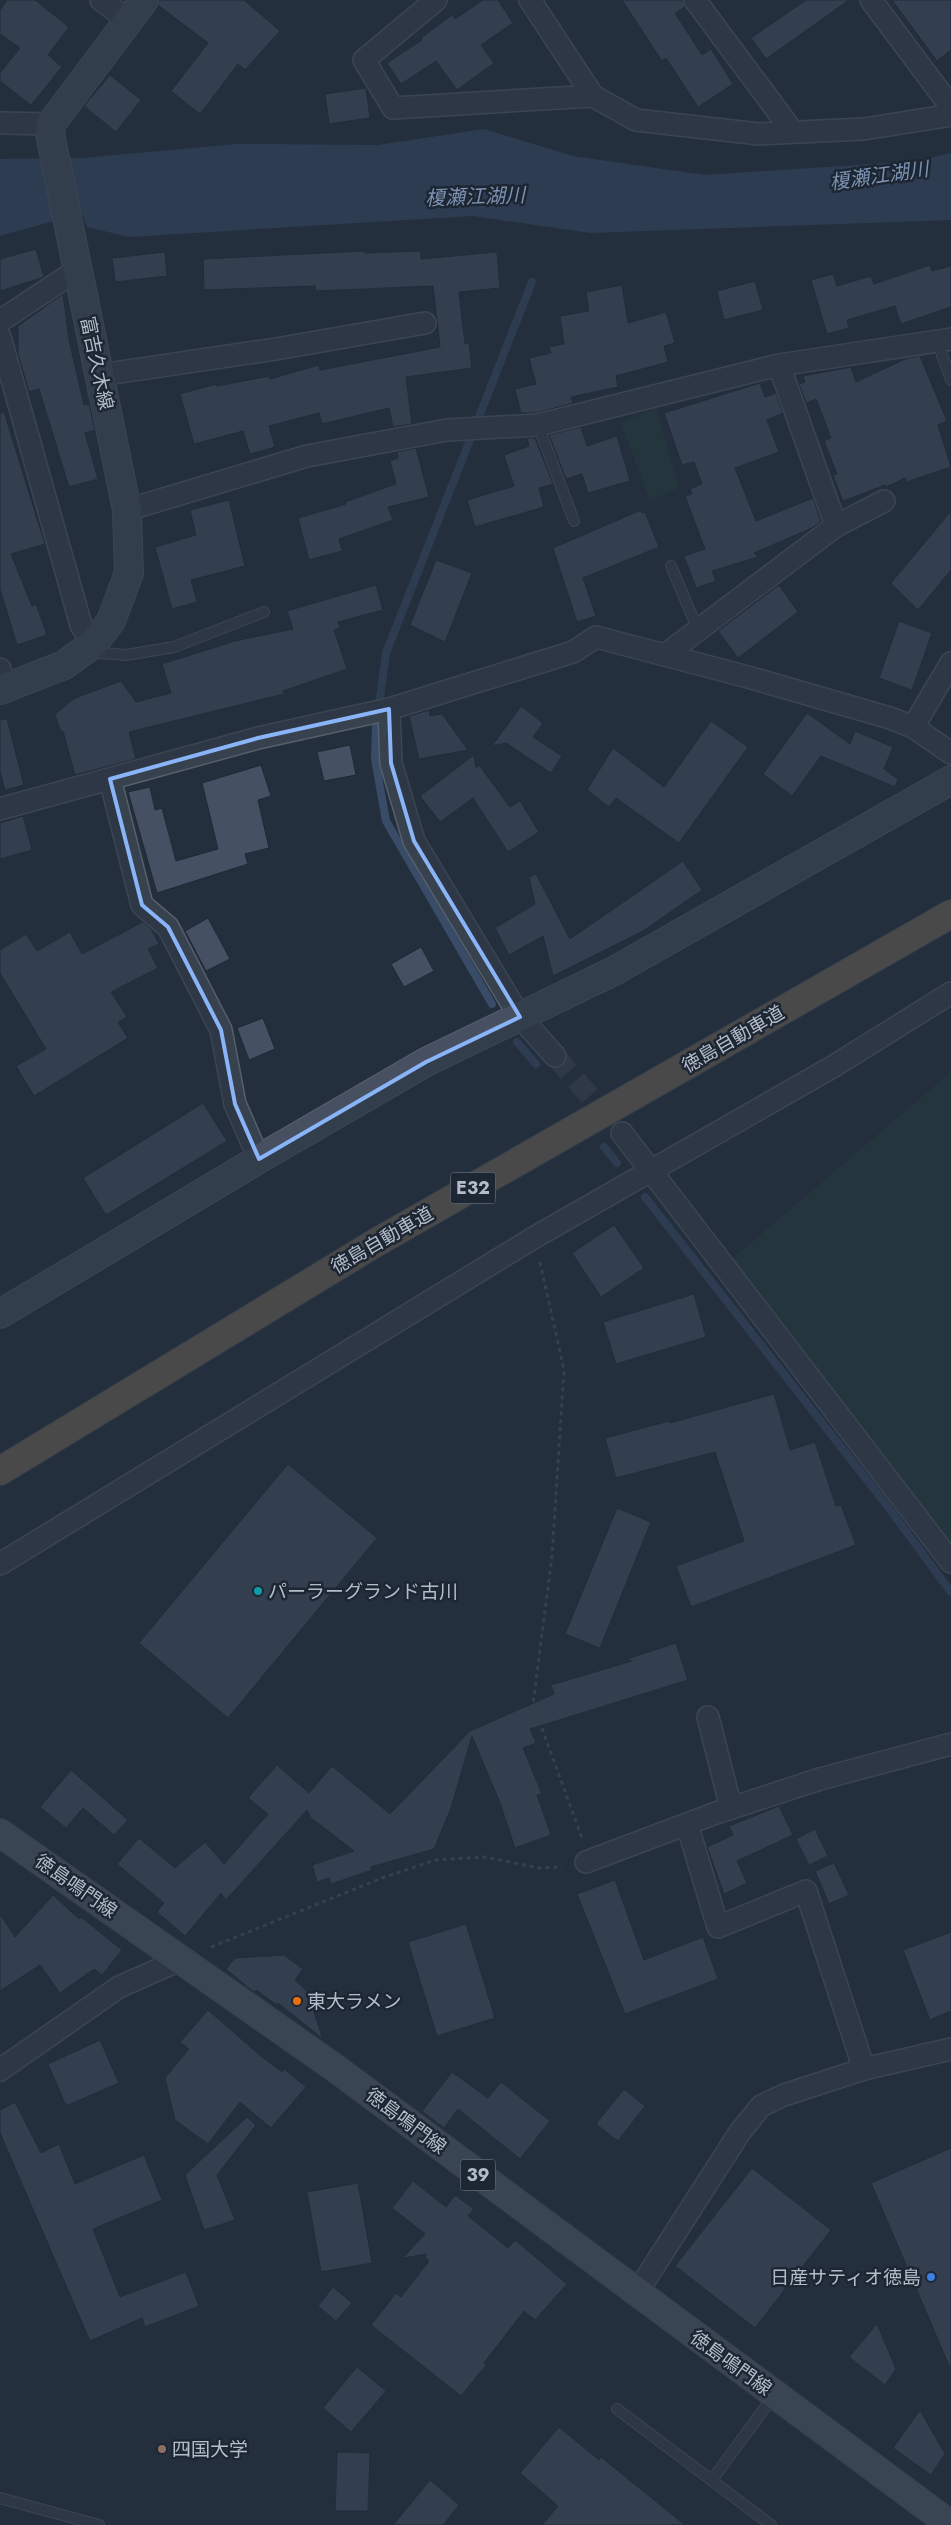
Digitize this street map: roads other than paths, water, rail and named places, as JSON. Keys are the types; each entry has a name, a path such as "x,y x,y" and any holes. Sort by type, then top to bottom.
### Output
{"highway":[{"name":"徳島自動車道","path":"0,1471 378,1242 951,914"}],"main road":[{"name":"徳島鳴門線","path":"0,1832 335,2068 636,2294 775,2394 951,2525"}],"street":[{"path":"0,124 52,135 137,10 101,0"},
{"path":"436,0 364,60 393,108 593,96"},
{"path":"530,0 593,96 636,120 759,134 864,129 951,115"},
{"path":"695,0 794,132"},
{"path":"871,0 951,107"},
{"name":"富吉久木線","path":"2,683 64,665 89,648 111,620 122,597 129,573 127,510 77,270 52,135"},
{"path":"0,321 77,270"},
{"path":"100,375 276,349 425,323"},
{"path":"0,337 81,626 89,648"},
{"path":"127,510 307,456 447,430 538,425 779,365 944,340"},
{"path":"779,365 836,526"},
{"path":"665,655 836,526 884,501"},
{"path":"0,809 258,738 381,711 572,652 596,637 757,680 913,727 951,753"},
{"path":"913,727 951,663"},
{"path":"381,711 391,763 414,841 520,1017 555,1056"},
{"path":"110,779 142,905 168,927 221,1030 235,1104 259,1159"},
{"path":"0,1314 259,1159 426,1062 614,971 951,780"},
{"path":"0,1564 535,1238 834,1066 951,993"},
{"path":"622,1133 951,1562"},
{"path":"708,1717 730,1808"},
{"path":"586,1862 730,1808 820,1779 951,1744"},
{"path":"687,1824 718,1927 806,1891 864,2069"},
{"path":"0,2070 119,1987 180,1960"},
{"path":"636,2294 740,2132 761,2106 784,2095 864,2069 951,2049"}],"lane":[{"path":"944,340 951,380"},
{"path":"538,425 574,520"},
{"path":"671,566 698,630"},
{"path":"89,648 126,655 174,647 264,612"},
{"path":"712,2480 775,2394"},
{"path":"617,2409 771,2525"},
{"path":"0,2498 98,2525"}],"water":[{"name":"榎瀬江湖川","path":"484,129 573,156 705,175 918,161 951,153 951,220 590,233 473,216 129,237 87,227 82,213 0,236 0,159 82,158 237,144 378,145"}],"waterway":[{"path":"492,1004 386,821 375,759 376,726 386,653 532,282"},
{"path":"517,1042 536,1064"},
{"path":"604,1147 617,1163"},
{"path":"645,1197 885,1503 951,1592"}],"tunnel":[{"path":"555,1056 622,1133"}],"place":[{"name":"パーラーグランド古川","path":"258,1591"},
{"name":"東大ラメン","path":"297,2001"},
{"name":"日産サティオ徳島","path":"931,2277"},
{"name":"四国大学","path":"162,2449"}]}
